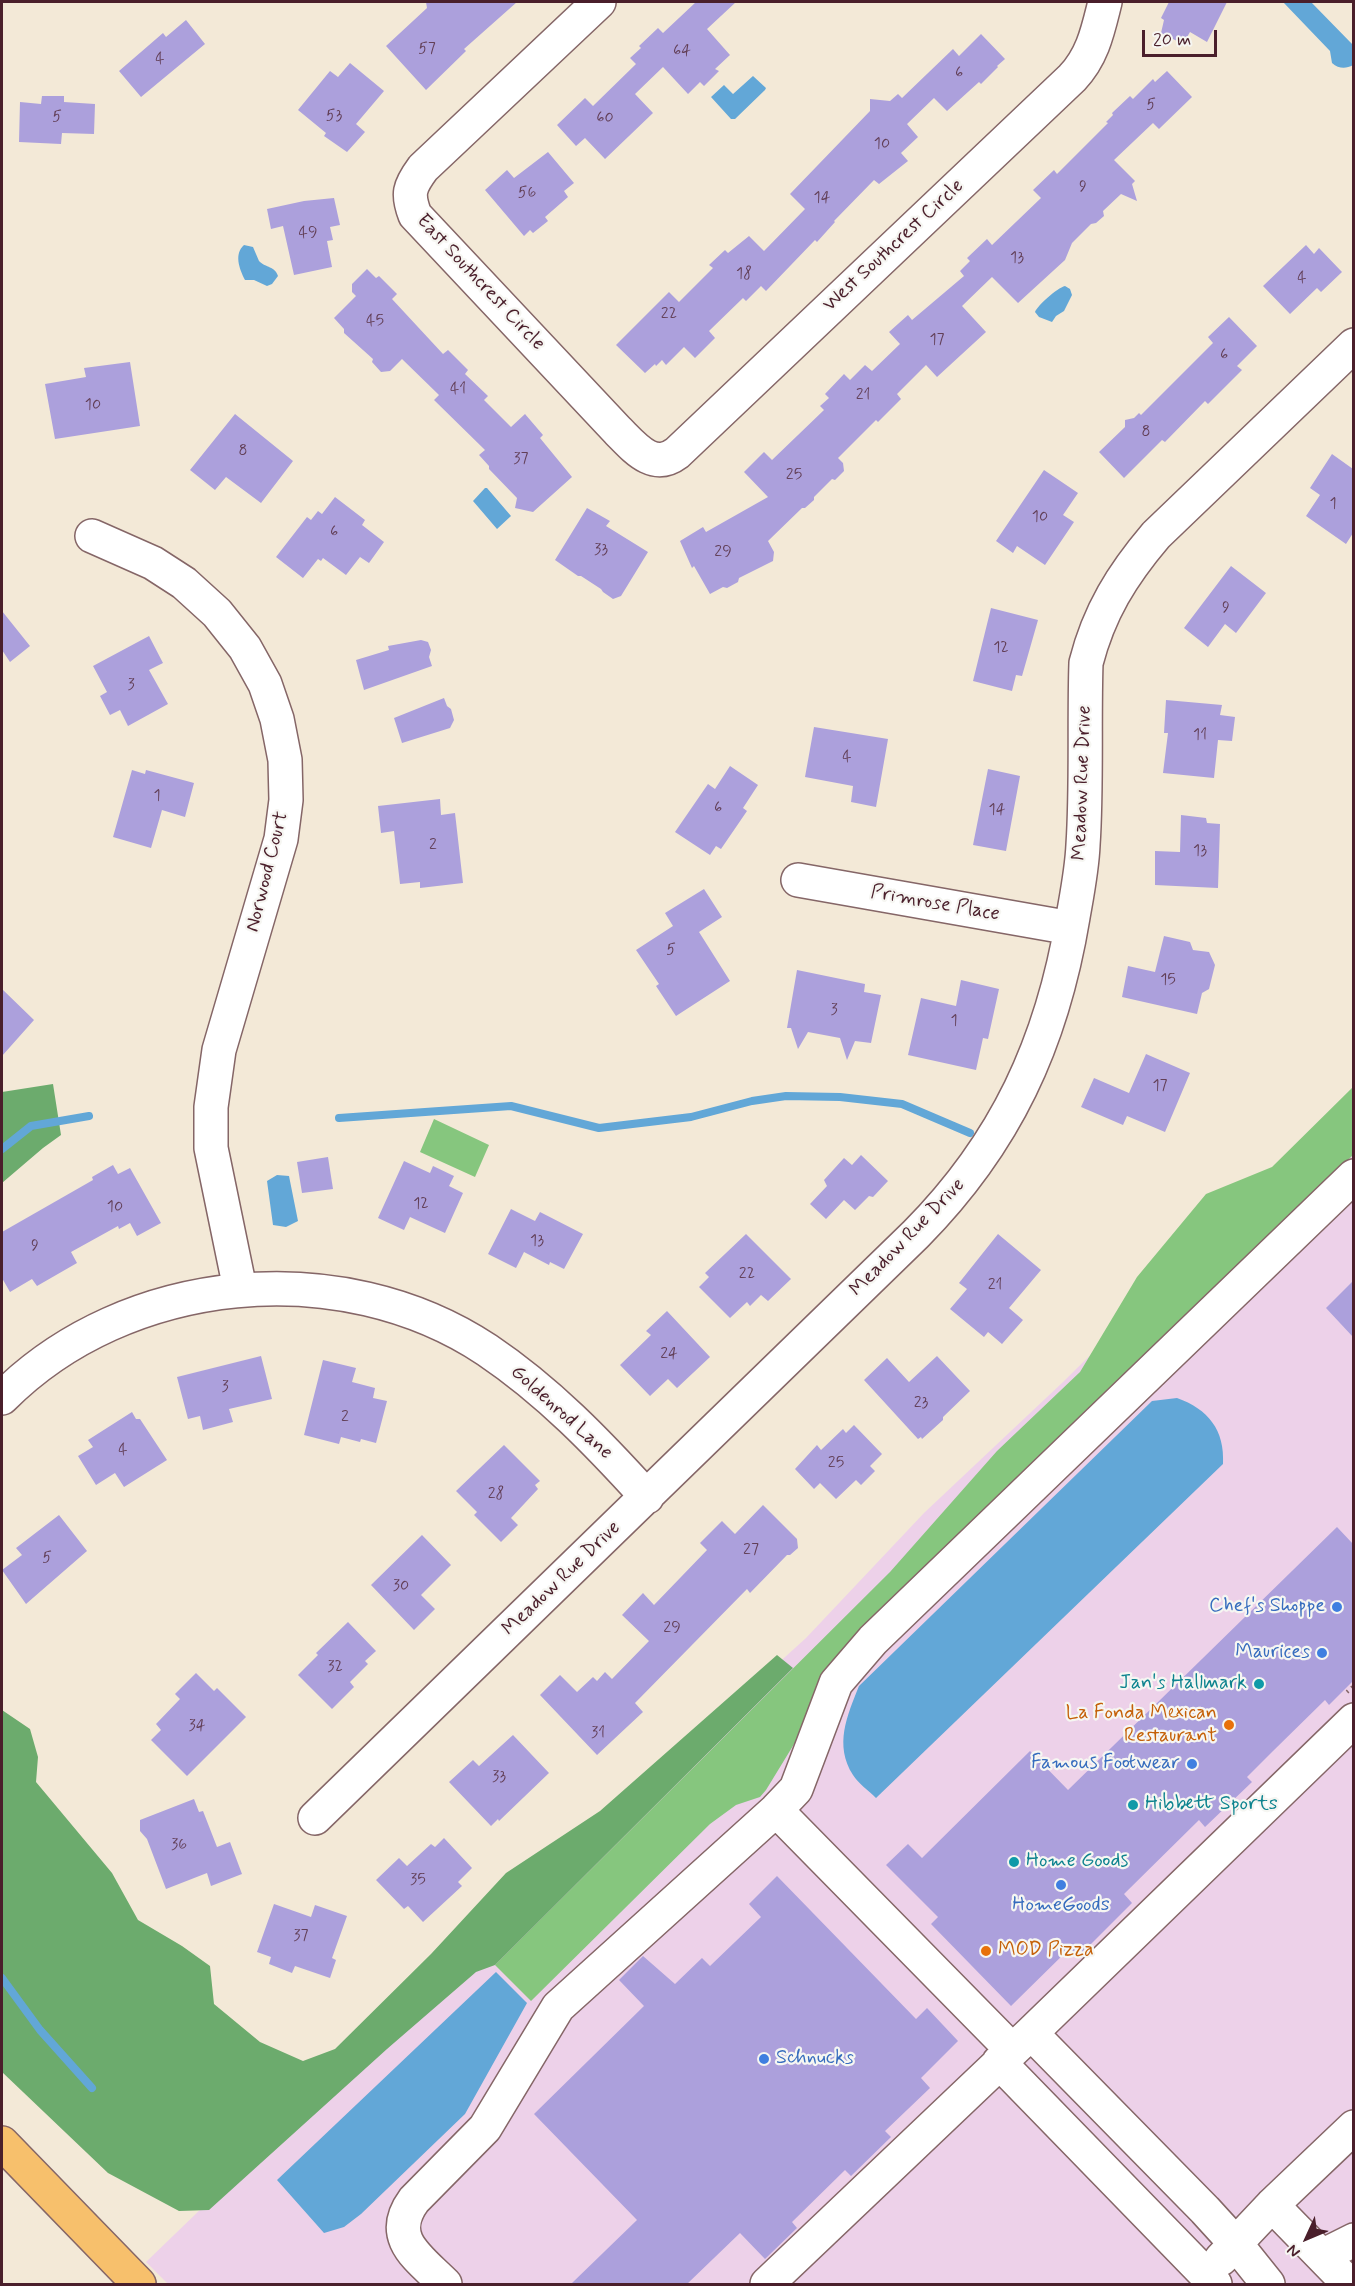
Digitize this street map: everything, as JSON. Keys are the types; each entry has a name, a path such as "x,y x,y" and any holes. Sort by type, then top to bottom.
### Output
{"main road":[{"path":"2,2143 139,2284"}],"street":[{"name":"East Southcrest Circle","path":"599,2 423,168 411,186 409,195 415,215 618,432 640,453 649,458"},
{"name":"West Southcrest Circle","path":"649,458 663,460 677,453 1072,78 1091,52 1105,2"},
{"name":"Meadow Rue Drive","path":"315,1818 916,1234 935,1215 970,1172 1026,1080 1042,1041 1059,988 1071,928 1083,846 1086,663 1105,607 1129,567 1156,535 1351,352"},
{"name":"Norwood Court","path":"92,536 153,564 184,584 217,613 245,648 264,684 277,719 285,760 286,800 281,839 219,1050 211,1107 211,1148 240,1289"},
{"name":"Primrose Place","path":"798,880 1071,928"},
{"path":"445,2284 406,2245 402,2222 406,2210 485,2128 558,2007 776,1810 796,1789 836,1683 873,1640 1353,1176"},
{"name":"Goldenrod Lane","path":"2,1398 16,1383 57,1353 101,1328 151,1307 197,1295 240,1289 311,1290 357,1296 402,1308 445,1326 486,1349 537,1386 594,1439 647,1497"},
{"path":"767,2284 1353,1720"},
{"path":"776,1810 1014,2048 1236,2244 1269,2284"},
{"path":"1014,2048 1204,2281 1272,2205 1353,2127"},
{"path":"1272,2205 1349,2284"},
{"path":"1322,2256 1353,2241"}],"shaded area":[{"path":"1353,1095 1353,2284 168,2284 146,2262 578,1845 806,1638 924,1513 1063,1382"}],"green space":[{"path":"53,1084 61,1135 2,1183 2,1092"},
{"path":"1353,1087 1353,1155 837,1657 816,1690 799,1736 760,1797 736,1805 710,1824 531,2001 495,1965 890,1572 997,1451 1080,1372 1137,1277 1206,1194 1272,1167"},
{"path":"434,1119 489,1145 475,1177 420,1152"},
{"path":"777,1655 793,1668 495,1965 476,1972 209,2210 179,2211 108,2173 2,2072 2,1710 30,1729 38,1757 36,1782 112,1873 138,1920 210,1966 214,2004 260,2042 303,2061 335,2049 431,1954 506,1873 600,1811"}],"water":[{"path":"1283,2 1311,2 1353,45 1353,65 1342,68 1332,63 1330,51"},
{"path":"753,76 766,88 765,90 735,119 731,119 711,97 724,85 733,94"},
{"path":"244,245 253,247 259,261 277,273 278,276 272,284 267,286 254,280 245,280 238,257"},
{"path":"1065,286 1070,289 1072,295 1064,311 1052,322 1039,317 1035,312 1040,305"},
{"path":"485,488 511,516 497,529 473,501"},
{"path":"277,1175 289,1176 298,1221 286,1227 273,1225 267,1181"},
{"path":"1177,1398 1198,1408 1212,1422 1221,1441 1223,1464 876,1798 853,1775 844,1753 844,1730 859,1686 1152,1401"},
{"path":"496,1972 527,2003 465,2114 361,2214 344,2227 324,2233 277,2180"}],"building":[{"path":"426,2 517,2 464,49 466,51 426,90 386,46 427,8"},
{"path":"696,2 736,2 707,29 730,55 715,69 719,71 704,86 700,82 688,94 663,67 635,94 653,113 605,159 585,138 576,146 557,125 585,98 593,106 636,64 630,58 641,48 639,46 658,28 663,33"},
{"path":"1169,2 1227,2 1207,42 1190,32 1183,44 1161,33 1164,20 1161,18"},
{"path":"186,20 205,44 141,97 119,71 163,33 166,37"},
{"path":"981,34 1005,59 998,67 947,111 934,98 907,124 918,137 901,153 908,161 879,184 874,180 817,242 815,240 766,291 761,286 746,301 743,298 709,331 715,338 695,358 684,347 666,365 662,360 645,373 616,345 669,292 679,302 713,268 709,265 725,250 728,253 749,236 764,251 805,209 790,194 870,111 870,99 890,101 898,94 902,98 953,49 959,56"},
{"path":"350,63 384,91 356,124 365,132 347,152 324,136 326,133 298,110 330,71 338,77"},
{"path":"1167,71 1192,97 1159,129 1153,123 1114,160 1135,181 1132,184 1137,201 1121,194 1103,211 1104,216 1091,224 1072,243 1065,260 1018,303 992,277 962,306 986,332 937,377 926,365 897,394 901,399 838,458 843,463 844,471 835,480 832,479 814,497 814,500 802,508 768,541 774,552 773,561 739,578 738,582 727,588 723,587 710,594 694,566 692,568 680,541 703,527 706,532 768,497 744,472 764,452 772,460 824,410 820,406 829,398 825,394 844,374 850,380 865,365 872,371 900,344 889,332 908,315 912,320 964,276 960,271 970,261 967,258 987,239 992,245 1041,198 1033,190 1054,170 1057,174 1108,123 1106,122 1113,115 1112,113 1130,96 1133,99 1153,79 1155,82"},
{"path":"42,96 64,96 64,102 95,104 94,134 62,133 61,144 19,142 20,102 41,104"},
{"path":"548,152 574,183 564,191 568,197 545,217 548,221 533,233 530,230 524,236 485,190 507,170 514,178"},
{"path":"334,198 340,225 330,227 333,240 327,241 332,267 294,275 283,226 271,229 267,209 304,201"},
{"path":"1306,245 1314,254 1319,248 1342,272 1321,292 1317,288 1290,314 1263,286"},
{"path":"367,269 376,278 379,276 397,294 392,299 443,354 448,350 468,370 465,374 488,396 484,400 511,427 525,414 543,435 540,438 572,477 533,512 515,508 517,498 479,455 485,450 434,400 439,395 402,359 390,371 381,372 372,362 373,359 344,333 344,329 334,318 356,296 352,292 352,284"},
{"path":"1229,317 1257,346 1237,366 1242,370 1208,404 1205,401 1165,442 1162,440 1124,478 1099,452 1125,427 1125,420 1134,418 1139,413 1141,415 1213,343 1208,337"},
{"path":"130,362 140,426 55,439 45,384 86,377 84,368"},
{"path":"235,414 293,461 261,503 226,477 215,490 190,470"},
{"path":"1332,454 1353,469 1353,533 1346,544 1306,516 1320,495 1310,488"},
{"path":"1044,470 1078,493 1063,515 1074,522 1045,565 1017,546 1013,553 996,541"},
{"path":"335,497 365,520 362,525 384,542 369,563 360,557 346,575 323,558 321,561 318,559 303,578 276,557 307,517 311,520 318,511 322,514"},
{"path":"587,508 610,521 606,526 648,552 621,596 613,599 555,560"},
{"path":"1231,566 1266,593 1236,633 1225,624 1208,647 1184,628"},
{"path":"991,608 1038,620 1022,676 1016,675 1012,691 973,681"},
{"path":"2,611 30,646 10,662 2,650"},
{"path":"149,636 163,663 149,670 168,704 128,726 120,710 110,715 100,696 107,692 93,666"},
{"path":"421,640 428,642 432,666 364,690 356,660 389,650 388,646"},
{"path":"444,698 451,709 454,720 450,728 402,743 394,718"},
{"path":"1166,700 1222,705 1220,715 1235,717 1232,741 1218,740 1214,778 1163,773 1168,733 1164,733"},
{"path":"814,727 888,739 876,807 851,802 853,786 805,777"},
{"path":"730,766 758,785 743,808 747,811 721,849 716,846 710,855 675,832 708,784 715,789"},
{"path":"988,769 1020,776 1006,851 973,845"},
{"path":"132,770 145,774 146,770 194,783 185,817 162,810 151,848 113,837"},
{"path":"440,799 441,815 455,813 463,883 420,888 420,882 400,884 394,831 381,833 378,806"},
{"path":"1181,815 1206,818 1207,823 1220,824 1218,888 1155,885 1155,851 1180,852"},
{"path":"704,889 722,917 699,932 730,981 676,1016 656,986 659,984 636,950 673,926 665,913"},
{"path":"1164,936 1190,942 1193,950 1209,952 1215,965 1209,989 1202,993 1197,1014 1122,997 1128,966 1155,972"},
{"path":"797,970 865,984 864,992 881,995 871,1043 855,1041 847,1060 840,1038 808,1032 798,1049 791,1028 787,1028"},
{"path":"961,980 999,989 988,1039 983,1038 976,1070 908,1055 921,998 956,1006"},
{"path":"2,989 34,1020 2,1056"},
{"path":"1146,1054 1190,1073 1165,1132 1127,1116 1123,1125 1081,1107 1094,1078 1129,1093"},
{"path":"861,1155 888,1181 873,1197 869,1196 855,1210 844,1200 826,1219 810,1204 827,1186 824,1180 844,1158 852,1165"},
{"path":"328,1157 333,1189 302,1193 297,1162"},
{"path":"404,1161 430,1173 433,1166 454,1176 449,1186 463,1193 445,1233 410,1217 404,1230 378,1218"},
{"path":"113,1165 118,1174 130,1168 161,1223 137,1236 130,1223 119,1229 118,1226 71,1252 77,1263 37,1286 32,1279 10,1292 2,1278 2,1232 93,1180 92,1177"},
{"path":"511,1209 535,1221 540,1212 583,1234 564,1269 550,1262 549,1265 524,1252 516,1268 488,1254"},
{"path":"746,1234 791,1279 768,1301 761,1295 750,1306 747,1302 730,1318 699,1287 709,1277 705,1273"},
{"path":"998,1234 1041,1270 1009,1308 1023,1320 1002,1344 988,1332 984,1337 950,1309 967,1289 959,1283"},
{"path":"1353,1281 1353,1337 1326,1308"},
{"path":"667,1311 710,1357 677,1388 668,1379 650,1396 620,1365 651,1335 646,1331"},
{"path":"261,1356 272,1399 229,1409 233,1422 203,1430 200,1416 188,1419 177,1377"},
{"path":"937,1356 970,1391 943,1417 943,1420 922,1439 921,1437 918,1439 864,1380 887,1358 909,1382"},
{"path":"323,1360 356,1368 352,1382 375,1388 373,1398 387,1401 376,1443 341,1437 339,1444 304,1435"},
{"path":"132,1412 136,1419 140,1419 167,1460 124,1487 115,1473 96,1485 78,1456 93,1447 88,1440"},
{"path":"854,1425 882,1454 870,1466 875,1471 861,1485 856,1480 836,1499 820,1483 814,1489 795,1469 817,1445 821,1450 843,1429 846,1433"},
{"path":"504,1445 540,1481 535,1485 538,1489 511,1518 518,1525 501,1542 474,1515 477,1512 456,1491"},
{"path":"763,1505 797,1539 798,1548 787,1555 750,1593 747,1589 635,1703 643,1712 597,1755 540,1695 560,1675 577,1692 593,1677 597,1681 605,1672 612,1679 649,1641 622,1615 643,1593 654,1605 707,1550 700,1543 722,1521 735,1534"},
{"path":"59,1515 87,1551 26,1604 2,1570 22,1555 16,1548"},
{"path":"1337,1527 1353,1544 1353,1681 1329,1705 1325,1700 1273,1751 1247,1777 1252,1782 1205,1827 1199,1820 1124,1894 1132,1903 1078,1957 1070,1948 1011,2006 931,1924 938,1917 886,1865 908,1844 922,1858 1030,1751 1068,1790"},
{"path":"422,1535 451,1565 421,1595 435,1609 414,1630 371,1585"},
{"path":"348,1622 376,1651 365,1661 368,1664 350,1682 354,1687 332,1709 298,1675 318,1655 316,1653"},
{"path":"196,1673 214,1691 217,1688 246,1717 187,1776 151,1740 161,1730 156,1724 180,1699 175,1694"},
{"path":"513,1735 549,1773 491,1826 449,1782 473,1760 479,1766"},
{"path":"194,1799 199,1812 203,1811 217,1847 230,1842 242,1874 211,1886 207,1873 166,1889 147,1839 140,1831 140,1820"},
{"path":"444,1838 472,1868 458,1882 462,1886 423,1922 408,1906 404,1909 376,1880 399,1858 407,1866 431,1844 435,1847"},
{"name":"Schnucks","path":"777,1876 916,2019 927,2008 958,2041 921,2078 930,2088 885,2131 891,2137 851,2176 845,2170 792,2222 797,2228 765,2259 740,2233 687,2284 571,2284 637,2220 534,2114 644,2006 619,1980 643,1956 675,1984 702,1958 710,1966 761,1917 749,1904"},
{"path":"274,1904 311,1917 315,1905 347,1916 332,1958 336,1960 330,1978 295,1966 292,1973 269,1964 271,1957 257,1952"}],"waterway":[{"path":"339,1118 511,1106 599,1128 691,1117 752,1101 786,1096 840,1097 902,1104 970,1133"},
{"path":"2,1149 31,1126 89,1116"},
{"path":"2,1978 40,2030 92,2088"}],"place":[{"name":"Chef's Shoppe","path":"1337,1607"},
{"name":"Maurices","path":"1322,1653"},
{"name":"Jan's Hallmark","path":"1259,1684"},
{"name":"La Fonda Mexican Restaurant","path":"1229,1725"},
{"name":"Famous Footwear","path":"1192,1764"},
{"name":"Hibbett Sports","path":"1133,1805"},
{"name":"Home Goods","path":"1014,1862"},
{"name":"HomeGoods","path":"1061,1885"},
{"name":"MOD Pizza","path":"986,1951"},
{"name":"Schnucks","path":"764,2059"}]}
